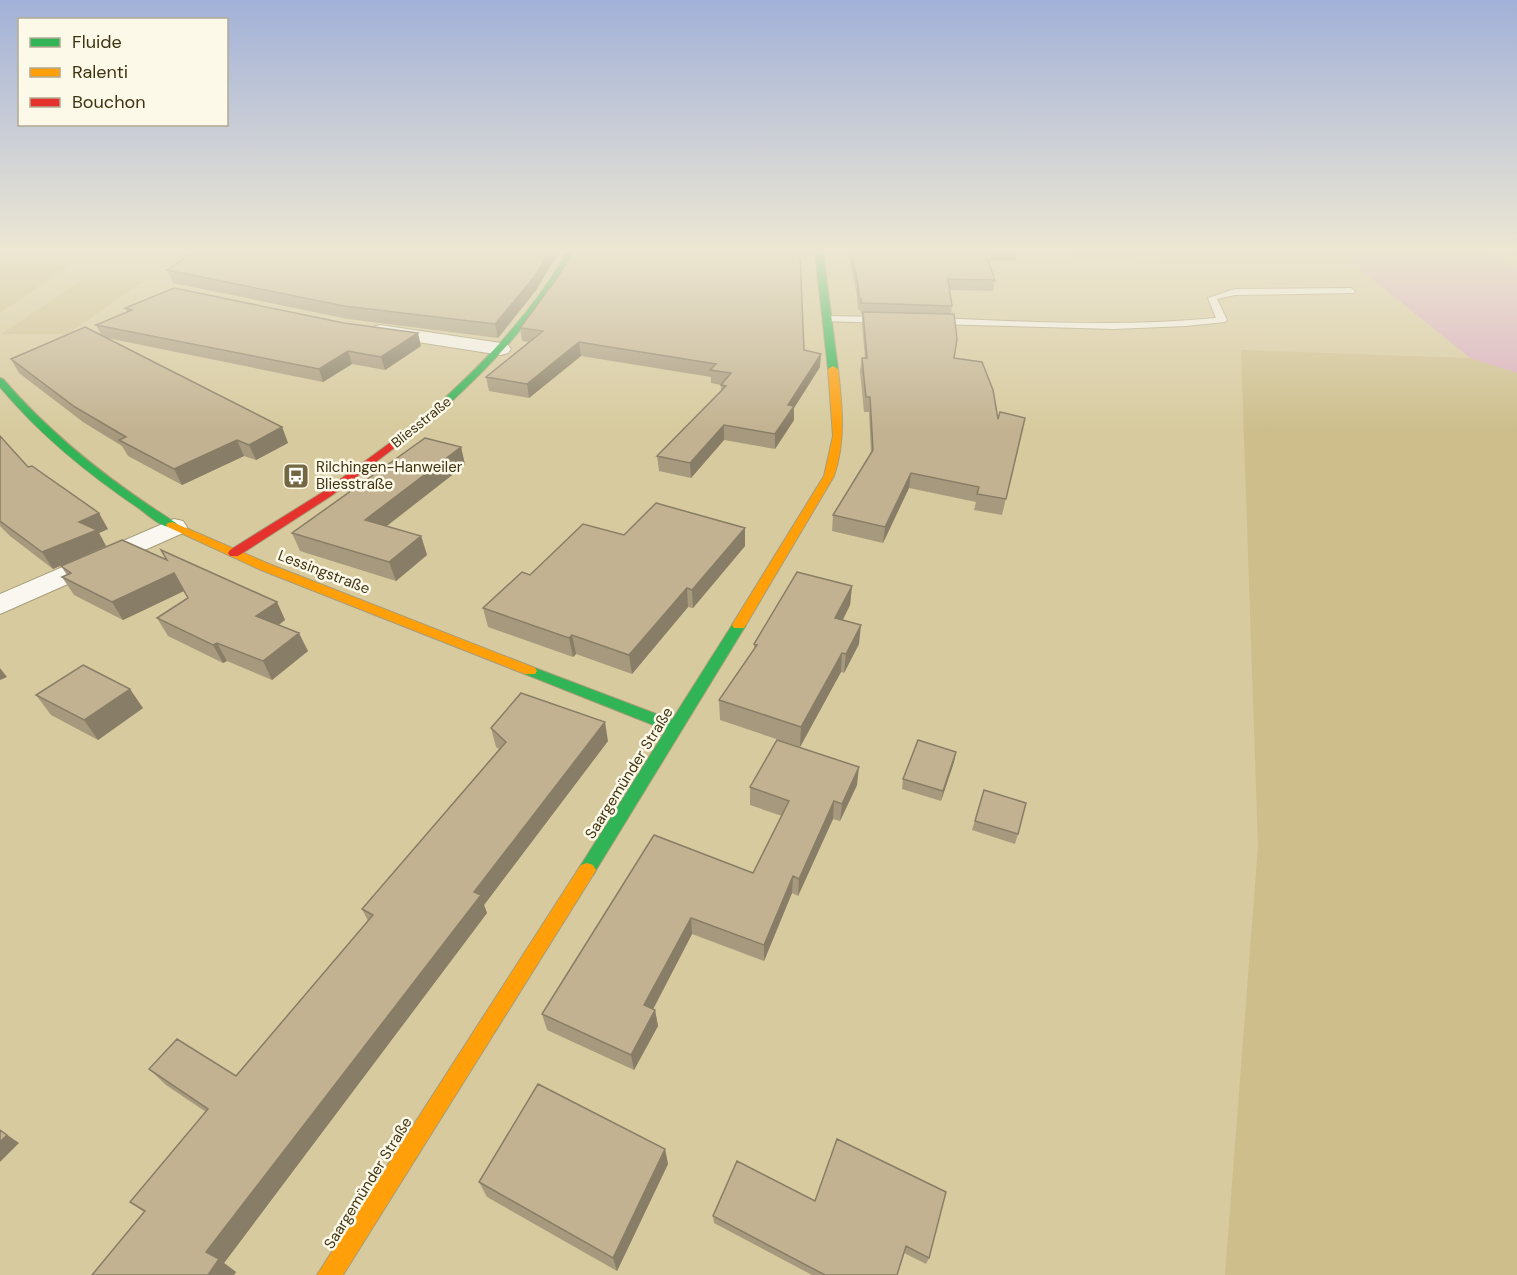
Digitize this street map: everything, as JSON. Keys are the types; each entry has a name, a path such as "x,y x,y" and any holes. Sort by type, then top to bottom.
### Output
{"street":[{"name":"Bliesstraße","path":"234,553 286,521 401,440 443,405 524,326 535,312"},
{"name":"Saargemünder Straße","path":"329,1275 677,728 829,476 837,455 839,435 828,312"},
{"path":"359,328 501,349"},
{"name":"Lessingstraße","path":"0,381 15,400 57,442 122,495 174,527 266,567 677,728"},
{"path":"0,605 174,527"}],"lane":[{"path":"920,321 1074,327 1177,326 1222,320 1218,312"},
{"path":"829,319 886,320"}],"shaded area":[{"path":"35,312 100,312 68,334 1,334"},
{"path":"1413,312 1517,312 1517,373 1470,358"},
{"path":"1241,350 1470,358 1517,373 1517,1275 1225,1275 1258,846"}],"building":[{"path":"128,312 288,312 344,323 418,333 381,357 348,351 319,369 96,325"},
{"path":"390,312 505,312 495,324"},
{"path":"532,312 802,312 804,350 821,354 788,405 794,406 775,434 724,425 690,463 657,456 726,386 721,385 731,373 710,370 716,364 579,342 527,384 486,377 543,331 520,328"},
{"path":"863,312 954,314 957,339 954,358 982,362 993,390 998,419 1000,412 1025,418 1006,499 977,494 979,487 911,473 885,527 833,515 873,450 870,397 866,397 862,358 867,358"},
{"path":"85,327 282,427 249,445 237,440 174,469 119,440 126,437 75,407 11,359"},
{"path":"0,436 28,467 32,466 99,513 79,522 97,530 42,552 0,521"},
{"path":"425,438 461,447 365,520 421,536 389,562 292,533"},
{"path":"656,503 745,528 692,590 687,588 629,655 572,635 569,638 483,608 522,572 530,575 583,524 624,535"},
{"path":"122,540 167,560 161,550 277,602 256,616 299,633 263,661 217,643 213,645 157,618 188,598 174,573 112,602 62,577 71,573 61,566"},
{"path":"797,572 852,586 835,618 861,625 846,654 842,653 801,727 719,700 757,645 754,644"},
{"path":"83,665 130,689 84,720 36,695"},
{"path":"521,693 605,722 474,892 481,895 206,1252 219,1259 208,1275 92,1275 145,1211 130,1202 208,1109 149,1069 177,1039 236,1076 373,915 362,909 506,742 491,728"},
{"path":"777,740 859,767 842,804 834,801 799,879 793,876 764,945 691,918 644,1005 655,1010 631,1055 542,1014 654,835 753,873 789,801 750,787"},
{"path":"918,740 956,752 943,791 903,779"},
{"path":"984,790 1026,803 1018,834 975,821"},
{"path":"538,1084 665,1149 613,1258 479,1182"},
{"path":"0,1130 7,1135 0,1142"},
{"path":"837,1139 946,1192 929,1258 906,1246 897,1275 825,1275 713,1216 737,1161 815,1201"}],"traffic: fast":[{"path":"428,418 502,347 532,312"},
{"path":"826,312 833,369"},
{"path":"0,381 18,403 58,442 102,478 172,525"},
{"path":"587,870 739,625"},
{"path":"530,671 677,728"}],"traffic: slow":[{"path":"739,625 829,476 837,449 838,436 833,369"},
{"path":"172,525 265,567 530,671"},
{"path":"329,1275 587,870"}],"traffic: jam":[{"path":"234,553 327,494 428,418"}],"place":[{"name":"Rilchingen-Hanweiler Bliesstraße","path":"296,476"}]}
